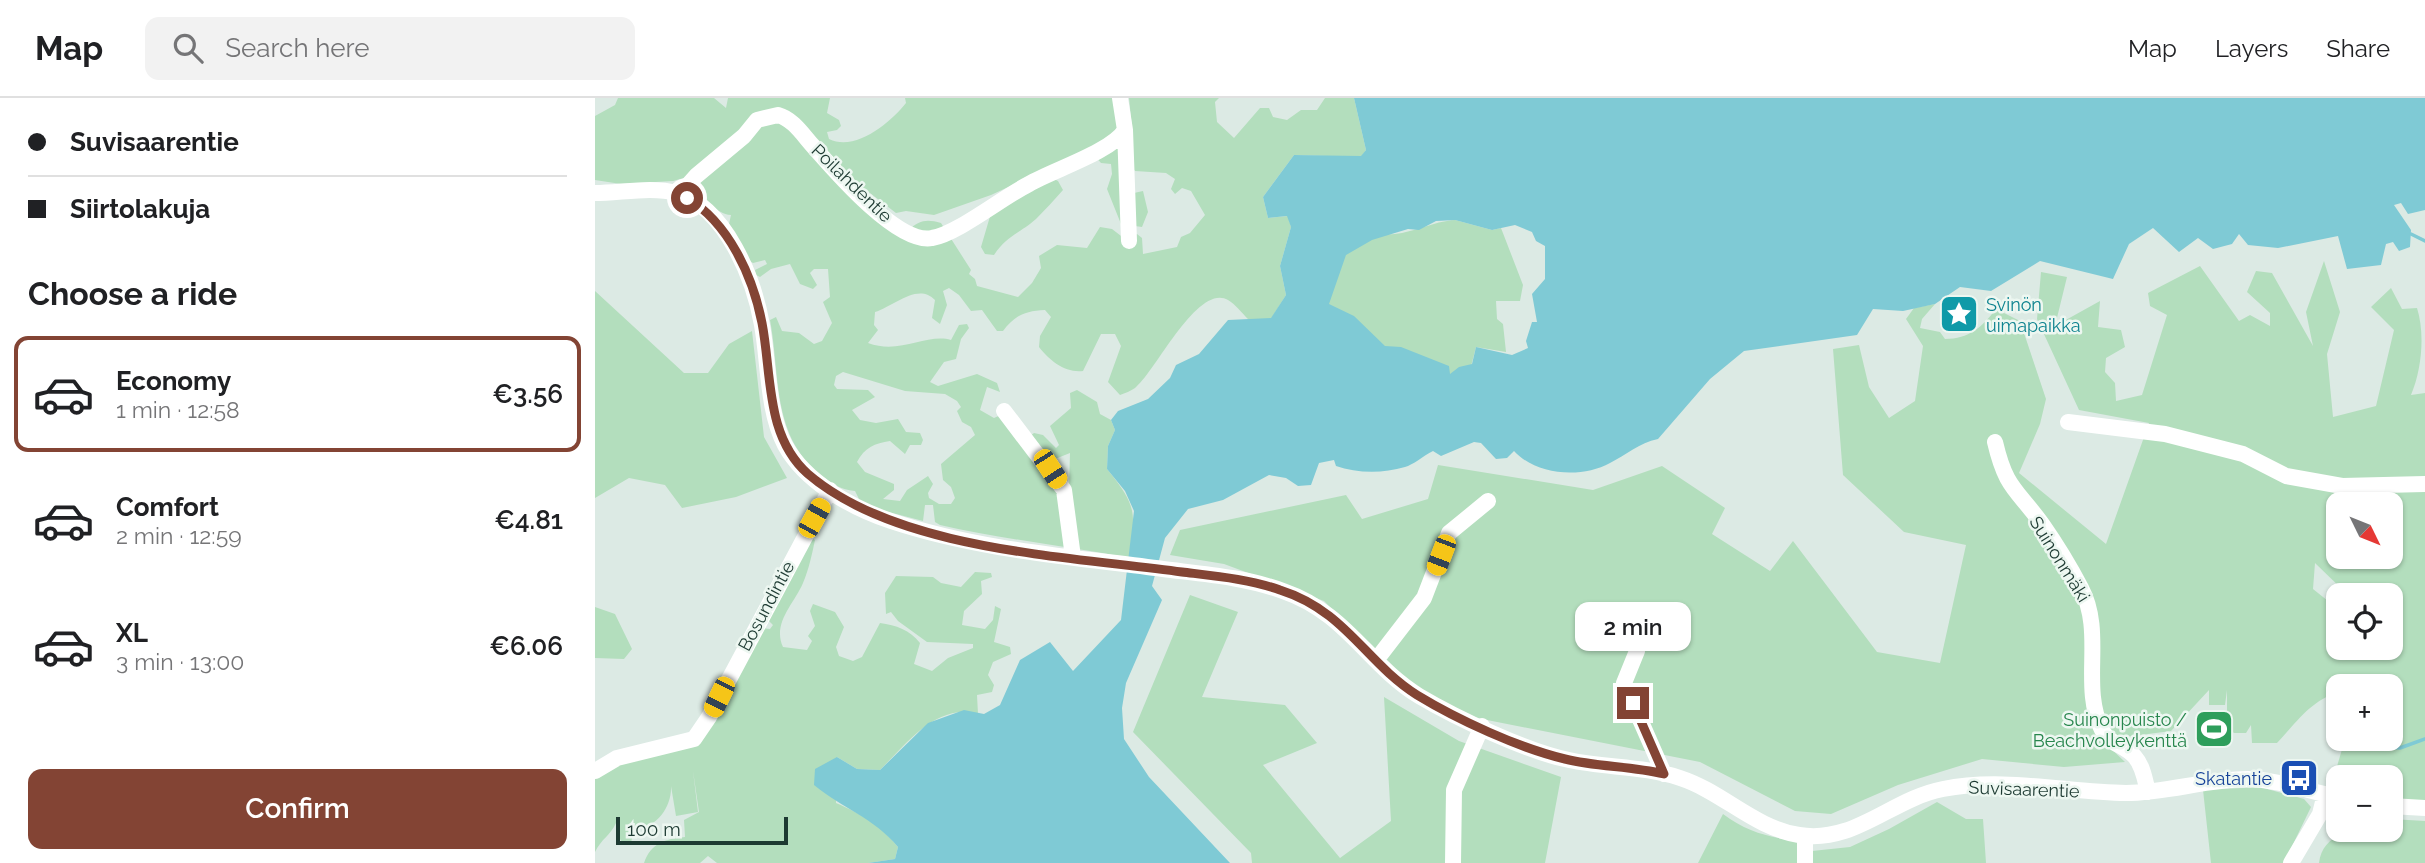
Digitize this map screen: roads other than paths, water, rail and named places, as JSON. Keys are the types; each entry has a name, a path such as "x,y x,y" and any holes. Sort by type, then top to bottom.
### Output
{"street":[{"path":"1120,98 1125,130 1129,242"},
{"name":"Poilahdentie","path":"680,194 696,176 744,136 757,120 778,115 796,128 886,219 910,233 929,239 949,233 1025,185 1113,144 1125,130"},
{"path":"595,193 646,191 680,194"},
{"name":"Suvisaarentie","path":"680,194 710,215 740,260 762,324 781,436 797,463 830,490 870,514 906,526 994,545 1251,582 1298,596 1336,619 1417,695 1482,726 1569,760 1664,774 1701,787 1767,825 1805,836 1830,835 1856,829 1909,801 1953,787 2001,785 2096,792 2148,792 2243,779 2277,782 2326,795"},
{"path":"1004,411 1064,490 1073,557"},
{"path":"2068,422 2165,434 2243,454 2286,476 2342,486 2425,484"},
{"name":"Suinonmäki","path":"1995,442 2003,475 2041,523 2082,589 2093,614 2095,707 2102,730 2110,742 2134,755 2148,792"},
{"name":"Bosundintie","path":"595,772 617,758 694,739 709,717 830,490"},
{"path":"1377,659 1424,598 1449,533 1488,501"},
{"path":"1637,651 1624,683 1664,774"},
{"path":"1453,863 1454,790 1482,726"},
{"path":"2291,863 2326,804"},
{"path":"2403,807 2425,808"},
{"path":"1805,836 1805,863"}],"water":[{"path":"1354,98 2425,98 2425,210 2408,214 2401,203 2394,205 2411,230 2410,247 2399,251 2393,242 2386,244 2381,265 2347,269 2338,236 2278,248 2248,245 2239,234 2232,244 2213,249 2198,238 2179,252 2153,228 2129,244 2113,279 2040,261 1991,291 1960,287 1935,304 1903,311 1873,309 1857,335 1744,351 1710,379 1658,439 1639,446 1610,463 1586,471 1573,473 1546,470 1523,459 1514,451 1507,458 1496,459 1481,443 1474,442 1441,456 1433,451 1408,466 1387,471 1352,470 1336,466 1334,460 1319,463 1311,485 1298,486 1286,478 1269,475 1223,500 1188,509 1165,538 1152,586 1162,600 1126,683 1122,708 1124,739 1149,777 1230,863 868,863 895,859 898,847 878,828 814,785 815,769 837,757 857,769 880,770 928,723 964,710 984,714 1000,705 1020,660 1050,642 1073,671 1121,620 1134,511 1125,491 1107,469 1108,446 1115,430 1111,420 1118,411 1148,399 1170,378 1176,365 1199,354 1228,320 1271,318 1286,295 1280,266 1291,227 1287,216 1268,218 1263,197 1294,155 1361,156 1366,150","holes":["1455,220 1492,230 1515,225 1532,232 1536,241 1545,246 1545,279 1532,294 1537,322 1532,322 1526,341 1528,348 1512,355 1476,347 1472,364 1459,367 1450,374 1449,366 1401,347 1385,346 1354,316 1329,304 1346,255 1372,240 1408,229 1419,230 1436,221"]}],"waterway":[{"path":"2411,234 2425,241"},
{"path":"2403,747 2425,739"}],"place":[{"name":"Svinön uimapaikka","path":"1959,314"},
{"name":"Suinonpuisto / Beachvolleykenttä","path":"2214,729"},
{"name":"Skatantie","path":"2299,778"}]}
